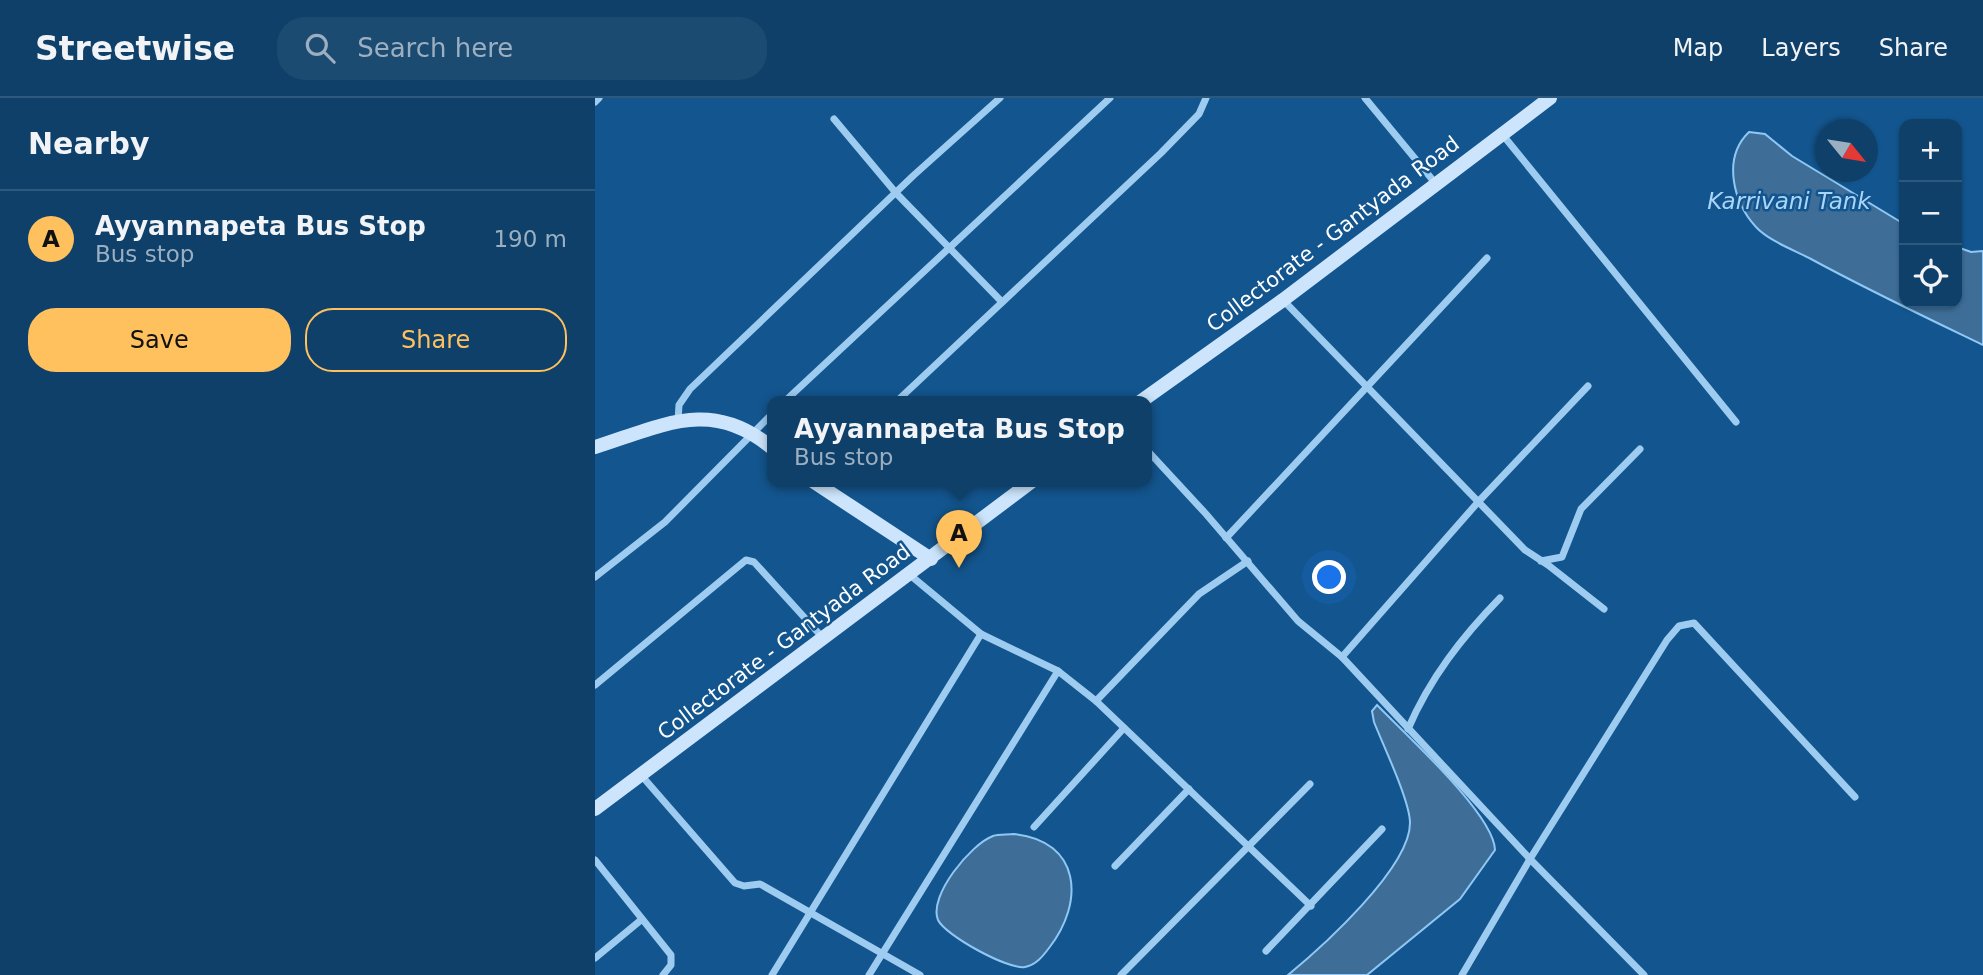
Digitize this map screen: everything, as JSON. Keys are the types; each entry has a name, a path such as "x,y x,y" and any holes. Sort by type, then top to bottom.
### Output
{"street":[{"path":"678,421 679,405 690,389 1000,98"},
{"path":"791,396 1110,98"},
{"path":"902,396 1171,144 1199,114 1206,98"},
{"path":"1364,98 1436,184"},
{"name":"Collectorate - Gantyada Road","path":"1148,396 1283,299 1549,98"},
{"path":"834,119 895,194 1002,302"},
{"path":"1502,134 1736,422"},
{"path":"1226,538 1487,258"},
{"path":"1283,299 1525,551 1604,609"},
{"path":"1342,657 1479,501 1588,386"},
{"path":"595,577 665,522 767,418"},
{"path":"595,447 678,421 720,420 752,432 767,444"},
{"path":"1540,561 1562,557 1581,509 1640,449"},
{"path":"1152,456 1248,561 1298,621 1342,657 1530,859 1644,975"},
{"path":"822,487 931,559"},
{"name":"Collectorate - Gantyada Road","path":"595,809 911,575 1025,487"},
{"path":"595,685 747,560 754,562 824,638"},
{"path":"1096,701 1199,594 1248,561"},
{"path":"911,575 981,634 1058,671 1096,701 1311,906"},
{"path":"1408,729 1422,697 1449,657 1500,598"},
{"path":"1462,975 1530,859 1667,640 1679,626 1687,622 1694,622 1855,797"},
{"path":"772,975 981,634"},
{"path":"869,975 1058,671"},
{"path":"1034,827 1124,728"},
{"path":"641,775 735,883 744,886 760,884 920,975"},
{"path":"1121,975 1310,785"},
{"path":"1115,866 1189,789"},
{"path":"1266,951 1383,829"},
{"path":"595,860 671,954 670,968 663,975"},
{"path":"595,958 641,920"}],"water":[{"name":"Karrivani Tank","path":"1749,132 1765,134 1815,170 1815,182 1835,182 1899,221 1899,304 1782,245 1756,227 1741,205 1734,180 1735,154"},
{"name":"Karrivani Tank","path":"1962,249 1971,252 1983,251 1983,345 1907,308 1962,308"},
{"path":"1377,705 1464,796 1491,835 1495,850 1460,899 1367,975 1288,975 1362,905 1396,862 1406,841 1409,813 1374,722 1372,711"},
{"path":"1014,834 1036,839 1053,848 1064,861 1070,876 1068,912 1061,930 1042,957 1025,967 1005,963 964,942 943,926 938,920 937,910 945,885 974,849 993,836"}],"place":[{"name":"Ayyannapeta Bus Stop","path":"959,568"}]}
